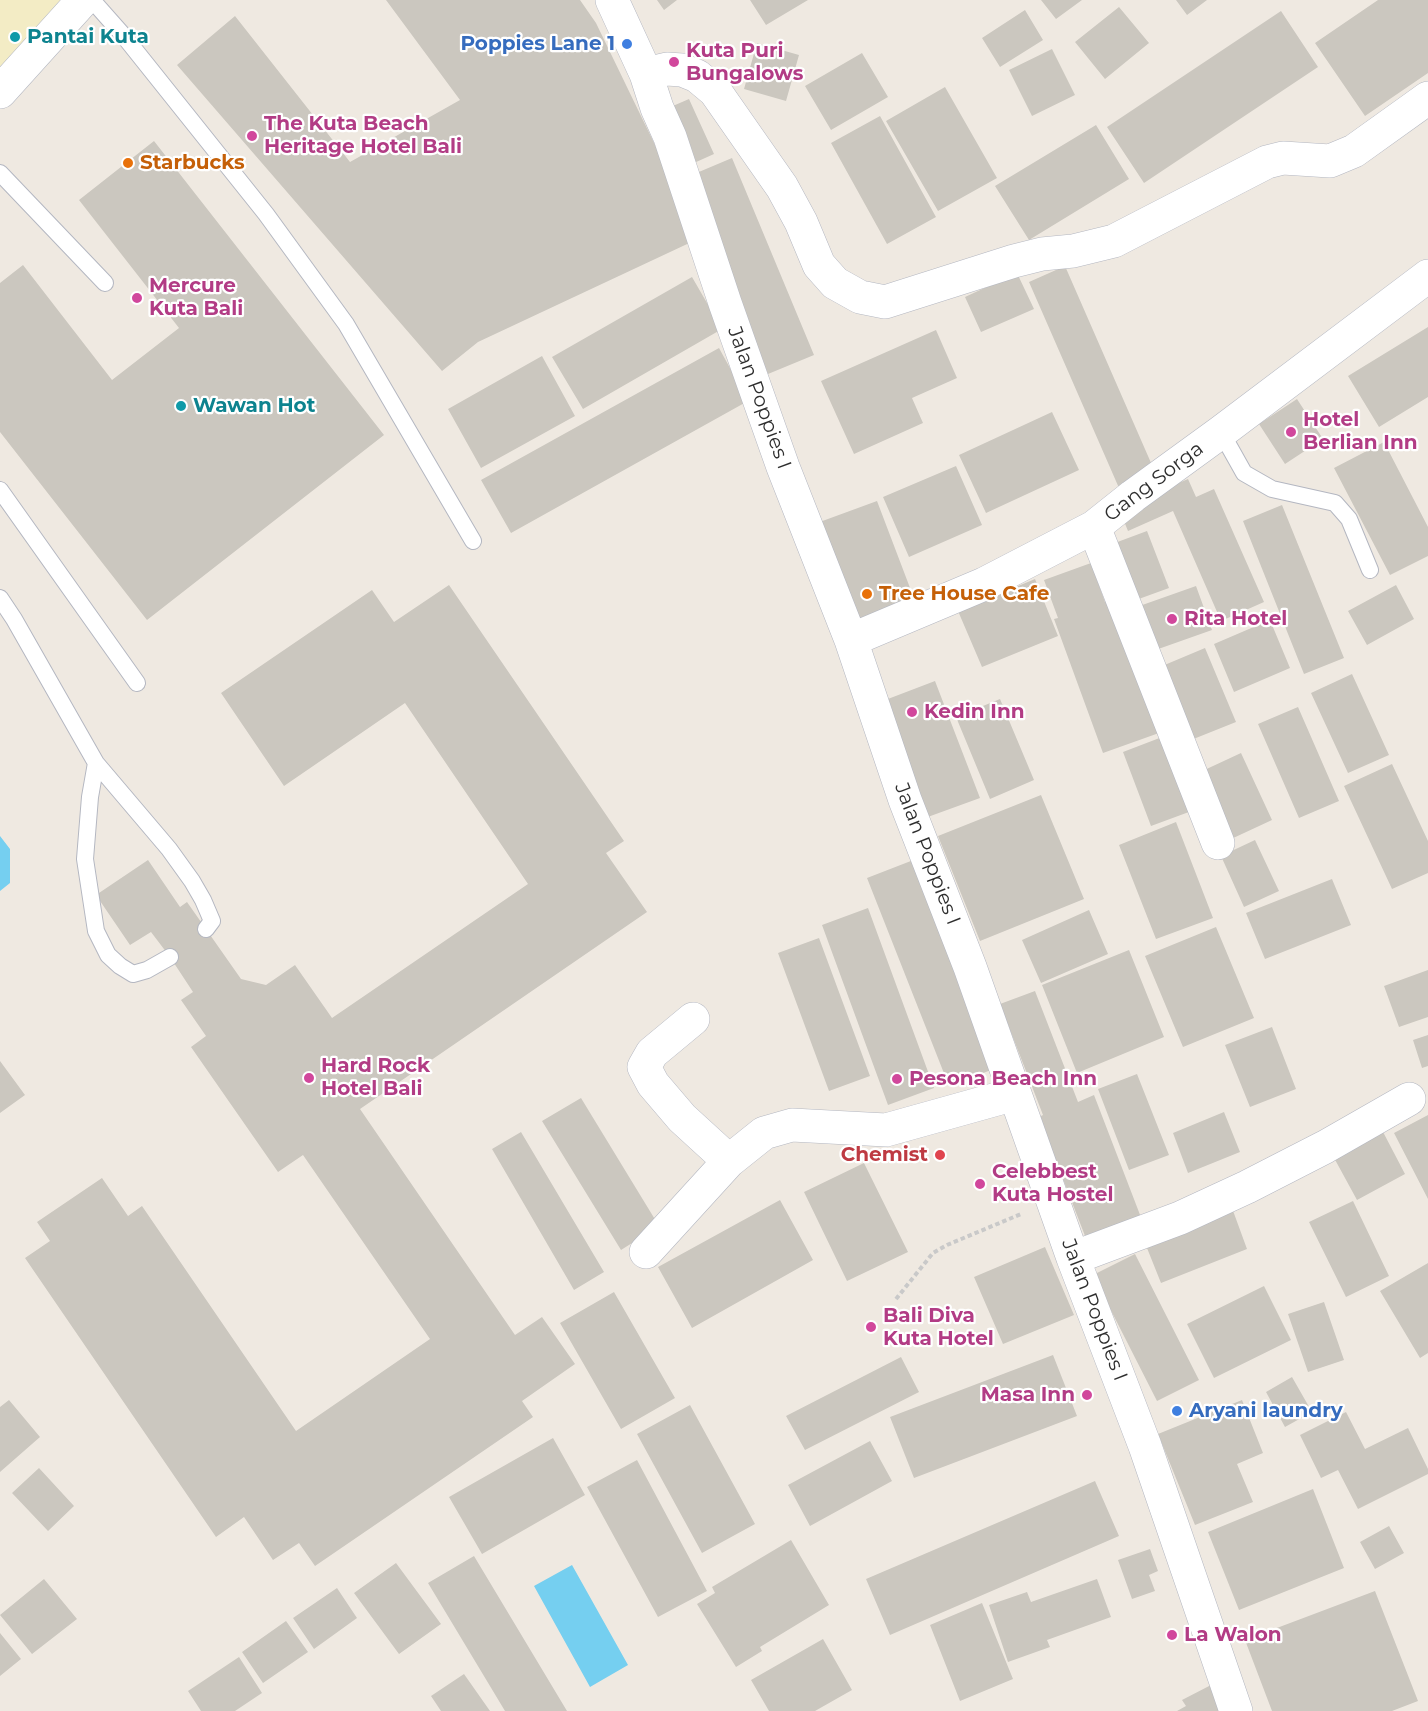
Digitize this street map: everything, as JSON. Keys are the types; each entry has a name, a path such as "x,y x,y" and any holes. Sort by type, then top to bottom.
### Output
{"street":[{"path":"0,92 83,0"},
{"name":"Jalan Poppies I","path":"612,0 646,74 657,108 670,137 783,467 850,640 905,800 966,956 1052,1201 1145,1446 1236,1711"},
{"path":"646,74 667,69 682,70 697,76 715,91 782,186 801,222 819,265 835,283 860,297 885,302 1014,261 1114,241 1267,162 1283,159 1330,161 1354,151 1428,98"},
{"name":"Gang Sorga","path":"850,640 984,584 1094,527 1428,276"},
{"path":"1094,527 1218,843"},
{"path":"693,1019 652,1053 644,1067 653,1084 682,1118 729,1161"},
{"path":"646,1252 729,1161 765,1132 792,1125 886,1130 1015,1094"},
{"path":"1073,1258 1180,1218 1247,1187 1325,1147 1409,1099"}],"lane":[{"path":"92,0 123,35 259,206 346,324 472,541"},
{"path":"0,173 105,283"},
{"path":"1221,432 1244,473 1272,489 1335,503 1349,519 1370,570"},
{"path":"0,490 6,511 137,683"},
{"path":"0,598 96,763 169,849 192,881 212,921 206,929"},
{"path":"96,763 90,797 85,859 96,931 108,955 133,974 147,970 170,957"}],"path":[{"path":"896,1299 933,1253 1052,1201"}],"sand":[{"name":"Pantai Kuta","path":"0,0 61,0 0,74"}],"water":[{"path":"0,836 10,849 10,883 0,891"},
{"path":"572,1565 628,1665 590,1687 534,1586"}],"building":[{"path":"386,0 580,0 596,23 700,238 478,342 442,371 177,65 235,16 350,162 460,100"},
{"path":"657,0 677,0 664,10"},
{"path":"750,0 808,0 766,25"},
{"path":"1041,0 1082,0 1056,19"},
{"path":"1176,0 1207,0 1187,15"},
{"path":"1378,0 1428,0 1428,73 1365,116 1315,43"},
{"path":"1119,7 1149,43 1105,79 1075,42"},
{"path":"1025,10 1043,40 1000,67 982,38"},
{"path":"1281,11 1318,67 1144,183 1107,127"},
{"path":"757,43 799,55 786,101 744,89"},
{"path":"1052,49 1075,95 1032,116 1009,70"},
{"path":"862,53 888,97 831,130 805,86"},
{"path":"945,87 997,178 938,211 886,121"},
{"path":"689,99 714,154 685,167 659,112"},
{"path":"880,116 936,217 887,244 831,143"},
{"path":"1096,125 1129,179 1029,240 995,186"},
{"name":"Wawan Hot","path":"154,141 384,435 147,620 0,432 0,283 23,265 112,380 179,328 79,200"},
{"path":"732,158 814,355 768,374 687,177"},
{"path":"1065,266 1155,472 1119,488 1029,282"},
{"path":"1017,273 1034,309 981,332 965,297"},
{"path":"692,277 722,329 583,409 552,357"},
{"path":"1428,327 1428,397 1379,427 1348,376"},
{"path":"936,330 957,378 912,398 923,423 854,454 821,381"},
{"path":"719,348 748,401 511,533 481,480"},
{"path":"542,356 575,416 481,468 448,409"},
{"name":"Hotel Berlian Inn","path":"1297,399 1323,439 1285,464 1259,424"},
{"path":"1052,412 1079,470 986,513 959,455"},
{"path":"1384,442 1428,527 1428,556 1390,575 1334,468"},
{"path":"956,466 982,525 909,557 883,497"},
{"path":"1188,479 1196,497 1214,489 1264,602 1221,621 1173,511 1128,531 1119,509"},
{"path":"877,501 915,601 854,623 817,523"},
{"path":"1282,505 1344,658 1304,674 1243,521"},
{"path":"1147,531 1169,588 1125,604 1104,547"},
{"path":"1091,563 1105,602 1111,599 1159,733 1103,753 1054,619 1058,618 1044,580"},
{"path":"1035,579 1058,636 982,667 958,611"},
{"name":"Hard Rock Hotel Bali","path":"449,585 624,841 606,853 647,912 360,1109 515,1335 542,1317 575,1364 522,1401 533,1417 315,1566 299,1543 273,1560 244,1517 216,1537 25,1258 50,1241 37,1222 102,1178 128,1216 142,1206 296,1431 430,1339 303,1155 278,1172 191,1047 206,1036 181,1000 193,992 170,957 151,932 130,945 96,895 148,860 180,907 187,902 241,979 266,985 295,965 332,1018 528,884 405,703 284,786 221,693 372,590 394,622"},
{"path":"1396,585 1414,619 1367,645 1348,611"},
{"name":"Rita Hotel","path":"1196,586 1212,630 1147,653 1131,609"},
{"path":"1270,620 1290,668 1234,692 1214,644"},
{"path":"1205,648 1236,722 1186,742 1155,669"},
{"path":"1352,674 1389,755 1348,773 1311,693"},
{"path":"935,681 980,798 925,818 880,702"},
{"path":"1000,699 1034,780 990,799 956,717"},
{"path":"1298,707 1339,801 1299,818 1258,724"},
{"path":"1170,734 1197,809 1151,826 1123,752"},
{"path":"1241,753 1272,820 1229,840 1198,773"},
{"path":"1392,764 1428,841 1428,873 1392,889 1344,786"},
{"path":"1041,795 1084,899 980,941 938,836"},
{"path":"1176,822 1213,918 1156,939 1119,845"},
{"path":"1255,840 1279,891 1244,907 1221,856"},
{"path":"916,859 999,1067 949,1086 867,878"},
{"path":"1332,879 1351,925 1265,959 1246,913"},
{"path":"868,908 934,1088 888,1105 822,925"},
{"path":"1089,910 1108,954 1041,983 1022,940"},
{"path":"1216,927 1254,1018 1183,1047 1145,956"},
{"path":"819,938 870,1076 829,1091 778,953"},
{"path":"1129,950 1164,1037 1077,1073 1042,985"},
{"path":"1428,970 1428,1017 1399,1027 1384,986"},
{"path":"1035,991 1078,1102 1094,1095 1142,1220 1087,1241 1039,1117 1043,1115 1000,1004"},
{"path":"1272,1027 1296,1089 1250,1107 1225,1045"},
{"path":"1428,1035 1428,1066 1422,1068 1413,1040"},
{"path":"0,1061 25,1095 0,1113"},
{"path":"1137,1074 1169,1155 1129,1170 1098,1089"},
{"path":"581,1098 659,1226 621,1250 542,1121"},
{"path":"1224,1112 1240,1152 1188,1173 1173,1133"},
{"path":"1428,1115 1428,1199 1394,1133"},
{"path":"1382,1130 1405,1174 1357,1200 1333,1156"},
{"path":"521,1132 604,1272 574,1290 492,1149"},
{"path":"864,1163 908,1252 847,1281 804,1192"},
{"path":"780,1200 813,1260 692,1328 658,1267"},
{"path":"1353,1201 1389,1276 1346,1297 1309,1222"},
{"path":"1232,1208 1247,1249 1161,1283 1145,1243"},
{"path":"1045,1247 1074,1315 1003,1344 974,1277"},
{"path":"1135,1254 1199,1380 1157,1401 1093,1275"},
{"path":"1428,1263 1428,1353 1420,1358 1380,1291"},
{"path":"1264,1286 1291,1340 1214,1378 1187,1324"},
{"path":"614,1292 675,1398 621,1429 560,1323"},
{"path":"1324,1302 1344,1360 1308,1372 1288,1314"},
{"path":"1053,1355 1077,1416 914,1478 890,1417"},
{"path":"901,1357 919,1392 805,1450 786,1416"},
{"path":"1292,1377 1312,1412 1285,1427 1266,1392"},
{"path":"9,1400 40,1437 0,1472 0,1407"},
{"path":"1242,1400 1263,1453 1237,1464 1253,1502 1195,1525 1158,1434"},
{"path":"690,1405 755,1524 702,1553 637,1434"},
{"path":"1346,1412 1365,1449 1408,1428 1428,1469 1428,1474 1358,1509 1338,1470 1321,1478 1300,1435"},
{"path":"553,1438 585,1495 482,1554 449,1497"},
{"path":"870,1441 892,1481 810,1526 788,1485"},
{"path":"637,1460 707,1591 658,1617 587,1487"},
{"path":"39,1468 74,1506 48,1531 12,1493"},
{"path":"1095,1481 1119,1536 890,1635 866,1579"},
{"path":"1313,1489 1344,1568 1239,1610 1208,1532"},
{"path":"1389,1526 1404,1553 1375,1569 1360,1542"},
{"path":"791,1540 829,1605 760,1647 762,1651 736,1667 697,1604 715,1593 712,1587"},
{"path":"1150,1549 1158,1571 1149,1575 1155,1591 1132,1599 1118,1560"},
{"path":"474,1556 567,1711 505,1711 428,1583"},
{"path":"396,1563 441,1624 399,1654 354,1593"},
{"path":"44,1579 77,1619 32,1654 0,1615"},
{"path":"1097,1579 1111,1617 1047,1640 1050,1647 1008,1662 989,1605 1027,1592 1031,1602"},
{"path":"337,1588 357,1618 314,1649 293,1618"},
{"path":"1375,1591 1418,1701 1392,1711 1272,1711 1245,1640"},
{"path":"982,1603 1013,1679 960,1701 930,1625"},
{"path":"286,1621 308,1652 263,1683 242,1652"},
{"path":"0,1633 21,1659 0,1676"},
{"path":"823,1639 852,1690 815,1711 769,1711 751,1680"},
{"path":"239,1657 262,1693 235,1711 201,1711 188,1691"},
{"path":"464,1674 490,1711 441,1711 431,1696"},
{"path":"1213,1684 1228,1711 1177,1711 1186,1706 1182,1700"}],"place":[{"name":"Pantai Kuta","path":"15,37"},
{"name":"Poppies Lane 1","path":"627,44"},
{"name":"Kuta Puri Bungalows","path":"674,62"},
{"name":"The Kuta Beach Heritage Hotel Bali","path":"252,136"},
{"name":"Starbucks","path":"128,163"},
{"name":"Mercure Kuta Bali","path":"137,298"},
{"name":"Wawan Hot","path":"181,406"},
{"name":"Hotel Berlian Inn","path":"1291,432"},
{"name":"Tree House Cafe","path":"867,594"},
{"name":"Rita Hotel","path":"1172,619"},
{"name":"Kedin Inn","path":"912,712"},
{"name":"Hard Rock Hotel Bali","path":"309,1078"},
{"name":"Pesona Beach Inn","path":"897,1079"},
{"name":"Chemist","path":"940,1155"},
{"name":"Celebbest Kuta Hostel","path":"980,1184"},
{"name":"Bali Diva Kuta Hotel","path":"871,1327"},
{"name":"Masa Inn","path":"1087,1395"},
{"name":"Aryani laundry","path":"1177,1411"},
{"name":"La Walon","path":"1172,1635"}]}
